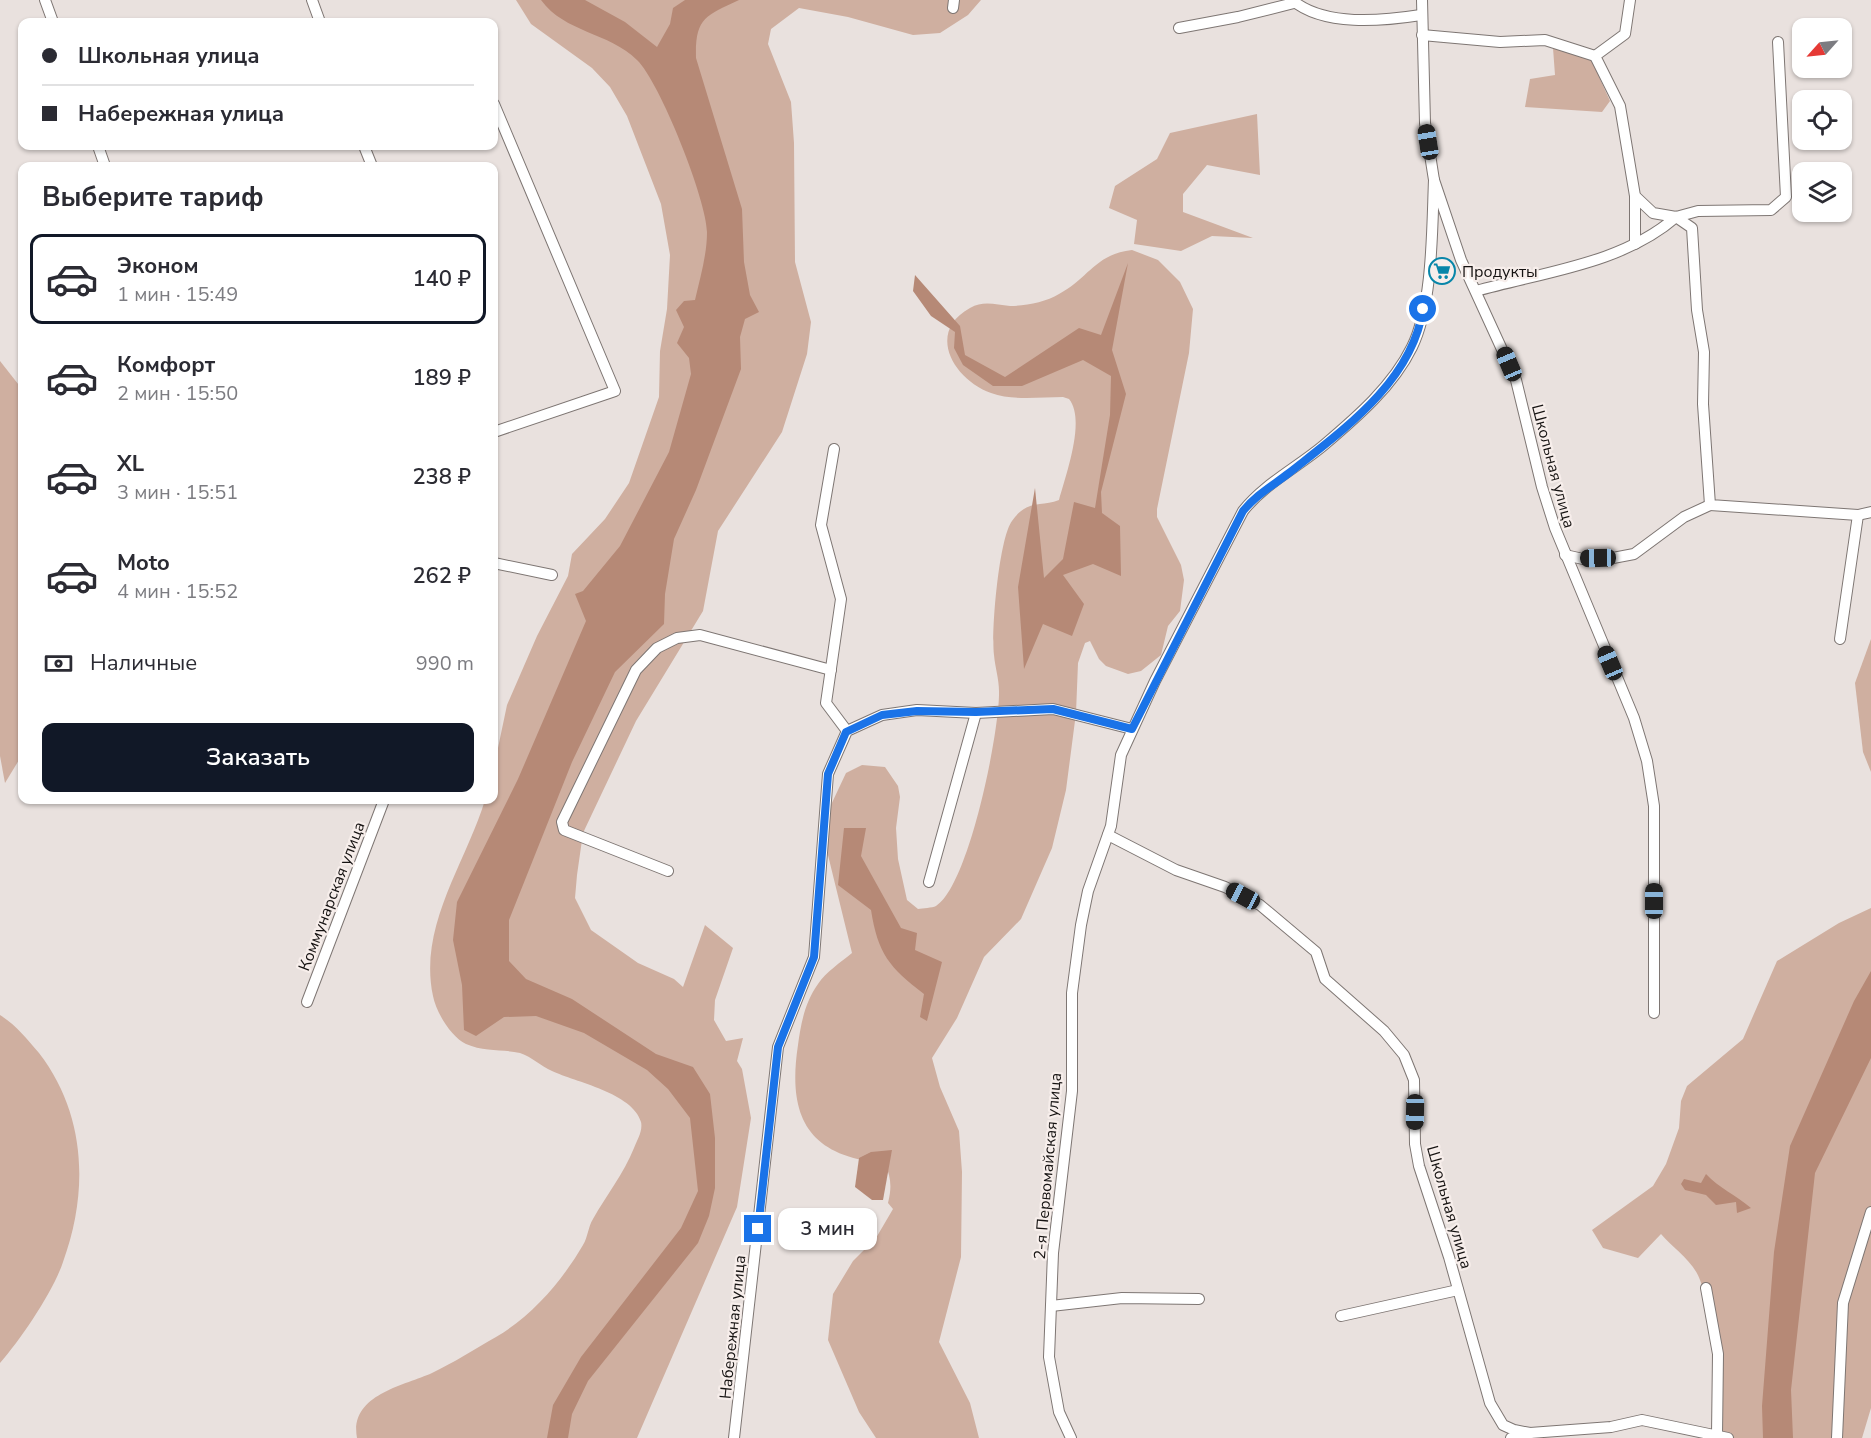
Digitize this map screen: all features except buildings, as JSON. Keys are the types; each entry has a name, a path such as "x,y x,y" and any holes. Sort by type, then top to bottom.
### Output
{"street":[{"path":"45,0 52,18"},
{"path":"312,0 319,18"},
{"name":"Школьная улица","path":"1422,0 1425,123 1434,180 1461,260 1516,380 1542,488 1565,555 1634,718 1647,761 1654,806 1654,1012"},
{"path":"1595,56 1624,34 1630,0"},
{"path":"1179,28 1238,17 1293,1 1332,17 1387,21 1421,15"},
{"path":"1422,35 1500,42 1545,40 1595,56 1620,106 1635,196 1635,244"},
{"path":"1476,291 1587,263 1658,233 1676,217 1698,211 1771,210 1786,197 1778,42"},
{"path":"498,113 615,391 498,431"},
{"name":"Школьная улица","path":"1122,754 1132,729 1243,511 1254,497 1278,481 1358,416 1381,392 1412,347 1420,328 1426,291 1432,236 1434,180"},
{"path":"1635,196 1653,213 1676,217 1692,228 1697,310 1704,352 1703,404 1710,505"},
{"path":"834,449 820,525 841,599 826,703 846,732 882,715 917,711 976,712 1053,709 1132,729"},
{"path":"1565,555 1583,559 1613,558 1634,554 1684,517 1710,505 1858,515 1871,512"},
{"path":"1840,639 1858,515"},
{"path":"498,563 552,575"},
{"path":"668,871 564,830 562,822 636,670 657,648 677,638 700,635 831,670"},
{"path":"929,882 976,712"},
{"name":"Набережная улица","path":"734,1438 778,1047 814,957 828,774 846,732"},
{"name":"2-я Первомайская улица","path":"1071,1438 1059,1412 1052,1386 1049,1358 1054,1242 1072,1091 1072,993 1075,960 1088,891 1108,835 1122,754"},
{"name":"Коммунарская улица","path":"307,1002 382,804"},
{"name":"Школьная улица","path":"1108,835 1176,870 1225,887 1260,905 1316,952 1325,979 1384,1031 1404,1055 1414,1080 1415,1144 1419,1166 1490,1403 1503,1425 1530,1433"},
{"path":"1837,1438 1842,1303 1871,1212"},
{"name":"Школьная улица","path":"1511,1438 1530,1433 1611,1427 1642,1420 1723,1436 1718,1354 1706,1288"},
{"path":"1341,1316 1458,1290"},
{"path":"1051,1306 1122,1299 1199,1299"},
{"path":"1611,1427 1614,1438"}],"shaded area":[{"path":"516,0 981,0 968,15 940,33 913,35 848,17 799,8 771,29 768,44 791,102 794,143 795,262 811,322 807,354 782,432 718,531 703,611 636,721 583,833 577,875 575,898 591,930 638,963 674,979 683,987 705,925 733,948 715,1000 714,1020 726,1041 743,1038 737,1061 742,1069 751,1118 737,1207 637,1438 357,1438 357,1423 361,1412 370,1402 393,1388 440,1369 496,1337 522,1319 545,1297 566,1272 583,1245 591,1222 625,1166 641,1129 641,1122 636,1112 615,1096 552,1071 520,1053 480,1048 460,1041 437,1009 430,970 432,945 446,895 484,804 498,804 498,748 507,705 537,636 568,576 572,554 605,519 629,483 659,397 660,351 667,309 670,255 661,204 627,116 610,87 592,68 531,24"},
{"path":"541,0 585,0 625,22 657,47 670,24 673,8 685,0 739,0 704,20 698,34 696,58 742,209 744,262 750,295 759,312 745,319 740,337 741,369 696,490 674,539 665,594 664,624 615,672 572,762 509,920 509,961 526,979 572,999 656,1054 693,1067 710,1094 715,1138 715,1188 709,1216 698,1243 588,1381 572,1414 568,1438 547,1438 553,1405 581,1357 681,1228 698,1191 690,1118 668,1089 647,1070 584,1033 536,1016 504,1017 476,1036 464,1030 462,985 453,940 457,902 518,779 586,621 575,594 583,591 620,546 669,452 691,374 689,358 677,343 684,327 676,310 684,301 695,300 705,258 707,232 699,195 681,143 647,72 626,51 562,19"},
{"path":"1553,48 1590,57 1610,101 1602,112 1525,107 1530,79 1555,75"},
{"path":"1257,114 1260,175 1207,165 1183,194 1183,212 1253,238 1212,236 1181,251 1134,244 1137,220 1109,208 1115,186 1157,159 1170,133"},
{"path":"1132,250 1158,260 1180,282 1193,309 1189,353 1157,509 1157,517 1181,565 1184,580 1180,611 1168,626 1161,655 1141,671 1128,674 1106,666 1099,659 1090,641 1085,643 1078,663 1076,713 1066,790 1052,848 1021,919 984,957 957,1018 932,1058 940,1087 959,1131 962,1172 961,1257 939,1342 970,1403 979,1438 876,1438 859,1412 828,1340 833,1294 853,1261 876,1238 893,1209 888,1203 889,1173 885,1163 859,1159 837,1152 821,1142 808,1129 800,1112 796,1093 795,1070 798,1045 807,1005 821,980 852,953 826,847 830,807 846,773 862,765 885,767 898,786 900,797 896,828 898,859 907,900 918,909 932,907 936,906 948,893 971,839 994,738 999,691 993,643 995,607 1007,531 1012,521 1023,509 1059,500 1073,448 1076,420 1074,408 1069,399 1063,397 1008,397 991,393 977,386 956,366 950,354 947,342 949,329 957,318 975,306 1023,305 1054,297 1109,256"},
{"path":"1128,263 1112,350 1126,394 1101,492 1102,513 1120,526 1121,576 1093,564 1063,575 1084,604 1072,636 1043,624 1024,669 1018,587 1035,488 1044,578 1063,559 1074,502 1095,508 1110,415 1111,376 1083,360 1022,386 993,386 963,365 954,348 955,332 931,316 913,291 915,275 960,326 965,355 1005,377 1079,328 1101,335"},
{"path":"0,361 18,384 18,762 5,783 0,756"},
{"path":"1871,639 1871,772 1863,752 1855,683"},
{"path":"844,828 866,828 861,856 901,928 917,933 915,950 942,962 927,1021 920,1017 924,994 902,976 887,958 877,938 871,910 838,885"},
{"path":"1871,908 1871,1408 1862,1438 1717,1438 1721,1431 1717,1374 1709,1314 1697,1273 1661,1234 1638,1258 1603,1248 1592,1230 1653,1186 1666,1164 1679,1128 1681,1101 1687,1086 1743,1039 1777,961 1839,923"},
{"path":"1871,971 1871,1058 1815,1173 1791,1390 1793,1438 1763,1438 1762,1406 1774,1252 1790,1146 1854,1001"},
{"path":"0,1015 26,1037 55,1077 74,1127 79,1181 77,1208 71,1235 58,1274 36,1315 0,1363"},
{"path":"892,1150 883,1200 872,1200 855,1187 859,1158 871,1152"},
{"path":"1706,1174 1751,1208 1737,1213 1736,1202 1716,1205 1706,1195 1685,1190 1681,1184 1684,1179 1701,1183"}],"place":[{"name":"Продукты","path":"1442,271"}],"route":[{"path":"758,1229 778,1047 814,957 828,774 846,732 882,715 917,711 976,712 1053,709 1132,729 1243,511 1254,497 1323,446 1358,416 1381,392 1412,347 1420,328 1423,309"}]}
